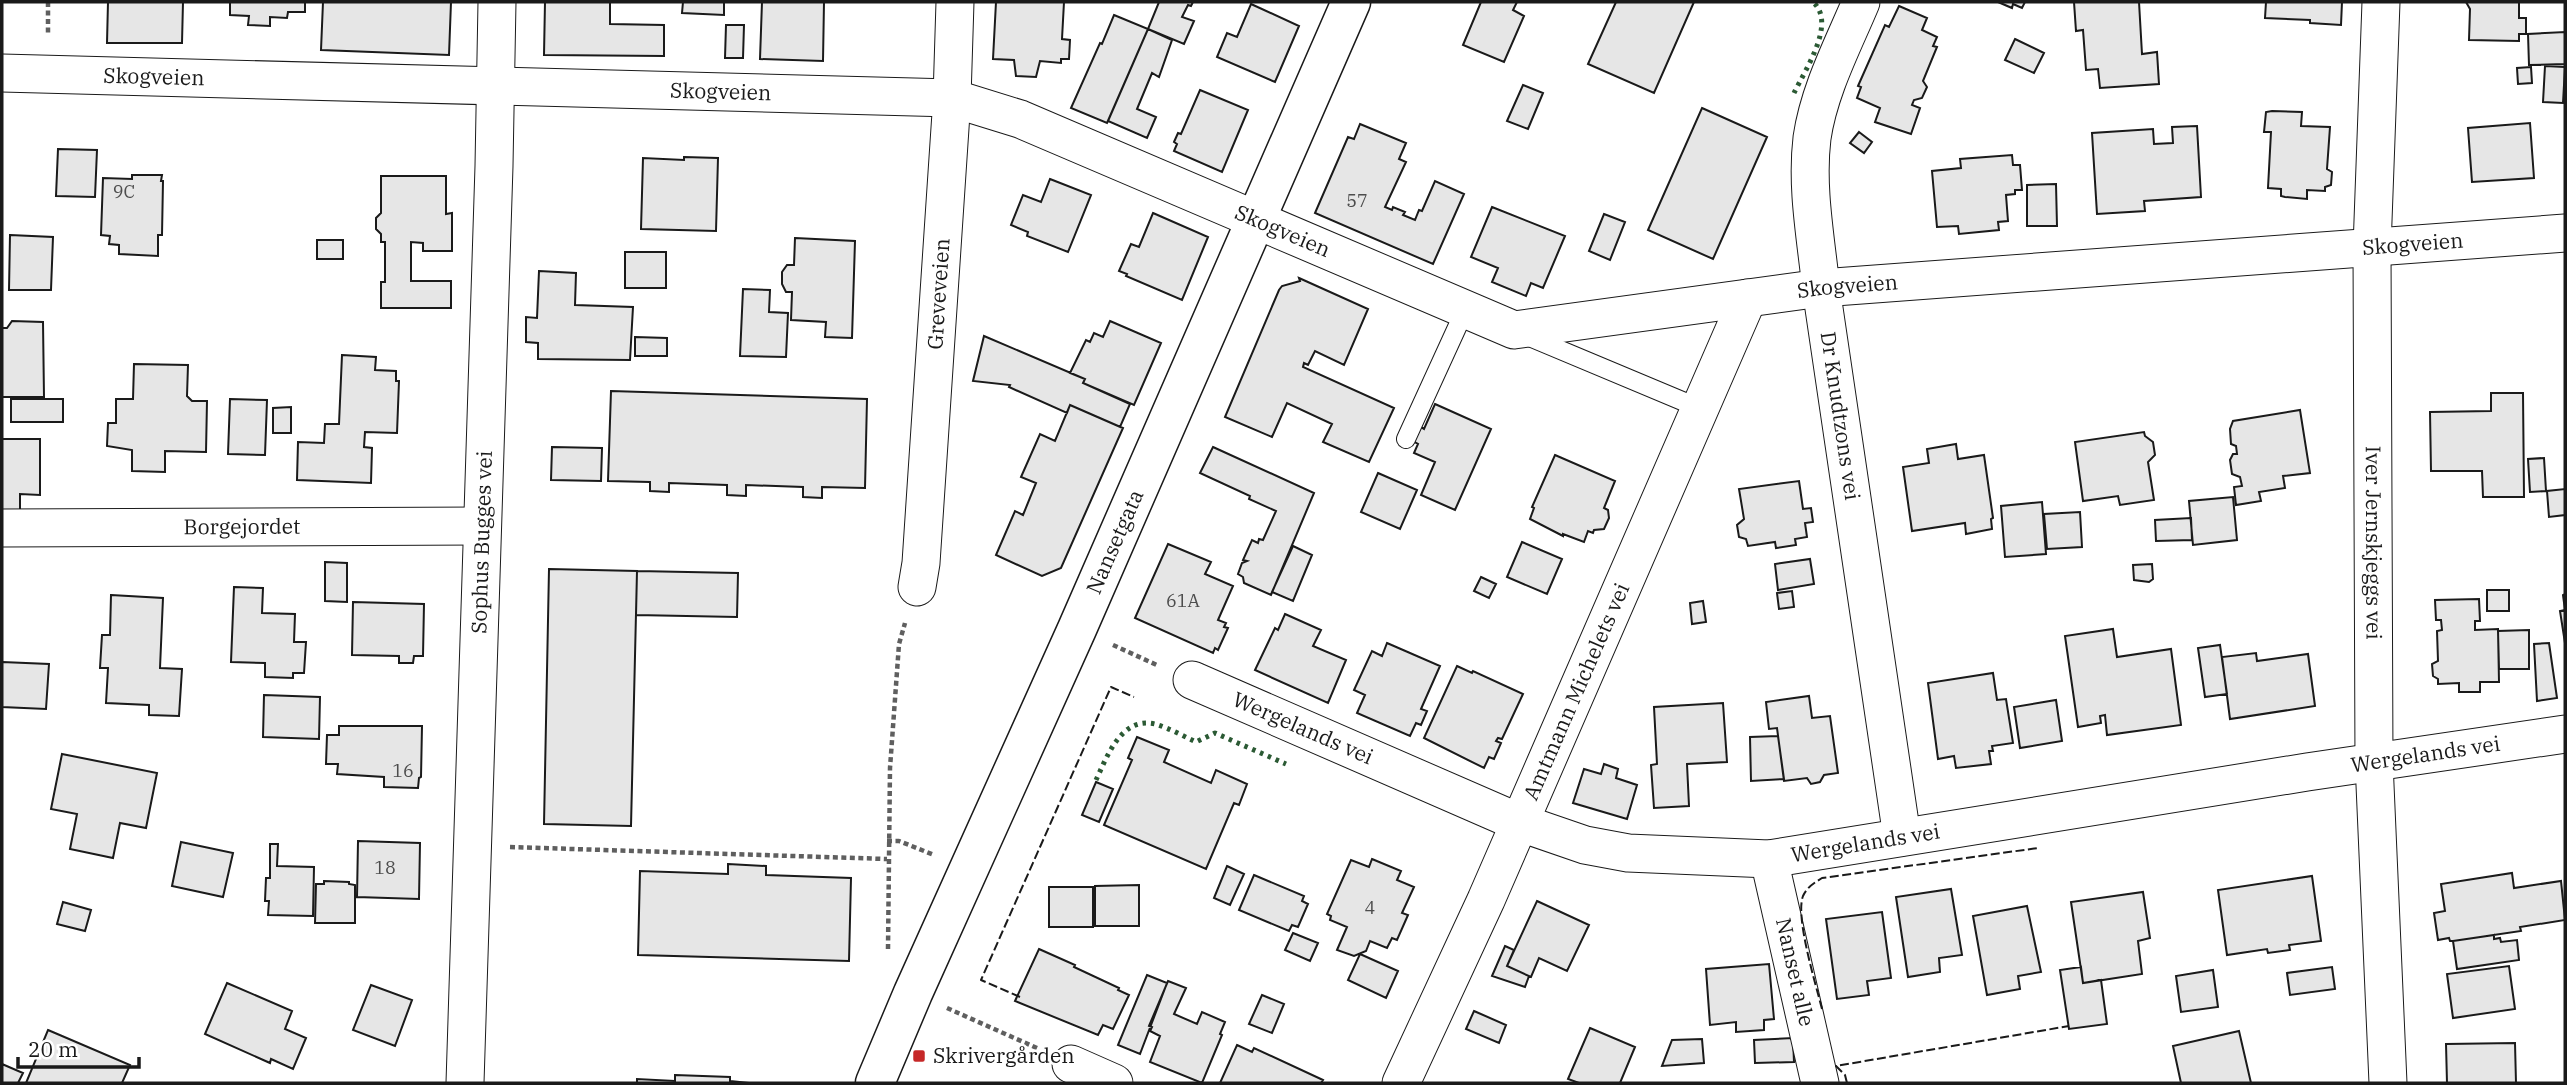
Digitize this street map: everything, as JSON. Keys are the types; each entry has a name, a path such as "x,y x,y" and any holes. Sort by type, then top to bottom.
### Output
{"main road":[{"name":"Nansetgata","path":"875,1083 1351,2"}],"street":[{"name":"Sophus Bugges vei","path":"465,1083 497,2"},
{"name":"Greveveien","path":"917,587 922,563 955,2"},
{"name":"Dr Knudtzons vei","path":"1861,2 1820,103 1812,137 1810,170 1821,288 1902,837"},
{"name":"Iver Jernskjeggs vei","path":"2381,2 2372,248 2374,762 2388,1083"},
{"name":"Skogveien","path":"2,74 951,98 1020,119 1255,222 1514,330 1821,288 2565,233"},
{"name":"Amtmann Michelets vei","path":"1401,1083 1486,900 1748,298"},
{"name":"Borgejordet","path":"2,528 481,526"},
{"name":"Wergelands vei","path":"1192,680 1518,822 1585,845 1628,853 1769,859 2565,734"},
{"name":"Nanset alle","path":"1769,859 1820,1083"},
{"path":"1071,1064 1114,1083"}],"lane":[{"path":"1406,439 1465,310"},
{"path":"1514,330 1699,408"}],"path":[{"path":"917,587 899,644 887,841 888,954 891,963 913,993 1071,1064"},
{"path":"887,841 899,841 938,857"},
{"path":"474,846 887,859"}],"building":[{"path":"108,2 183,2 182,43 107,43"},
{"path":"230,2 305,2 305,12 288,12 287,18 270,17 270,26 248,25 249,16 230,15"},
{"path":"323,2 451,2 449,55 321,50"},
{"path":"545,2 610,2 610,24 664,25 664,56 544,55"},
{"path":"683,2 724,2 724,15 682,13"},
{"path":"762,2 824,2 823,61 760,59"},
{"path":"996,2 1064,2 1062,39 1070,40 1069,59 1061,59 1061,63 1040,61 1036,77 1016,76 1014,60 993,59"},
{"path":"1159,2 1193,2 1191,6 1188,5 1182,17 1194,21 1184,44 1148,29"},
{"path":"1481,2 1517,2 1513,10 1524,16 1504,62 1463,45"},
{"path":"1616,2 1694,2 1654,93 1588,64"},
{"path":"1998,2 2025,2 2022,8 2013,4 2012,8"},
{"path":"2074,2 2139,2 2142,54 2157,52 2159,84 2100,88 2098,69 2086,70 2083,30 2076,31"},
{"path":"2266,2 2342,2 2341,25 2310,23 2310,20 2265,18"},
{"path":"2466,2 2519,2 2519,18 2526,18 2526,34 2519,34 2519,41 2469,40 2470,9"},
{"path":"1251,4 1299,26 1275,82 1217,57 1227,33 1237,37"},
{"path":"1899,6 1927,18 1922,30 1937,37 1933,46 1937,47 1923,81 1927,87 1922,98 1914,100 1912,105 1920,108 1911,134 1875,122 1880,108 1857,98 1861,87 1858,86 1885,25 1889,27"},
{"path":"1114,15 1148,29 1107,123 1071,108"},
{"path":"726,25 744,25 743,58 725,58"},
{"path":"1148,29 1172,40 1159,77 1152,73 1137,109 1156,117 1147,138 1108,121"},
{"path":"2565,32 2565,64 2529,65 2528,34"},
{"path":"2015,39 2044,53 2034,73 2005,60"},
{"path":"2545,66 2565,67 2563,103 2543,102"},
{"path":"2531,67 2532,83 2518,84 2517,68"},
{"path":"1523,85 1543,93 1528,129 1507,121"},
{"path":"1200,90 1248,110 1222,172 1174,151 1177,144 1174,142 1178,133 1181,134"},
{"path":"1702,108 1767,137 1713,259 1648,230"},
{"path":"2266,112 2302,112 2301,126 2330,127 2327,169 2332,172 2331,185 2325,187 2325,191 2307,190 2307,199 2281,196 2281,189 2268,188 2271,132 2264,132"},
{"path":"2530,123 2534,178 2472,182 2468,128"},
{"path":"1360,124 1406,143 1399,159 1406,162 1385,207 1405,212 1403,215 1415,220 1419,210 1422,211 1435,181 1464,194 1433,264 1315,213 1348,137 1354,139"},
{"path":"2197,126 2201,197 2144,201 2145,211 2097,214 2092,133 2153,129 2154,144 2173,143 2172,127"},
{"path":"1859,132 1872,142 1864,153 1850,143"},
{"path":"58,149 97,150 95,197 56,196"},
{"path":"2012,155 2013,165 2020,165 2022,190 2006,195 2008,221 1998,222 1999,230 1959,234 1958,226 1937,227 1932,171 1961,168 1960,159"},
{"path":"684,157 718,158 716,231 641,229 643,158 684,160"},
{"path":"132,175 162,175 162,235 158,235 158,256 119,254 119,245 109,244 110,236 101,235 103,178 132,179"},
{"path":"381,176 446,176 446,214 452,213 452,251 423,251 423,243 411,242 411,281 451,281 451,308 381,308 381,282 385,282 385,242 381,242 381,234 376,229 376,218 381,213"},
{"path":"1050,179 1091,195 1068,252 1027,236 1028,232 1011,225 1023,195 1041,202"},
{"path":"2056,184 2057,226 2027,226 2027,185"},
{"path":"1492,207 1565,236 1543,288 1531,283 1526,296 1492,282 1498,268 1471,257"},
{"path":"1153,213 1208,237 1182,300 1119,271 1131,244 1139,247"},
{"path":"1604,214 1625,222 1610,260 1589,251"},
{"path":"10,235 53,237 51,290 9,290"},
{"path":"795,238 855,241 852,338 825,337 826,322 791,320 792,292 786,292 782,284 782,272 787,265 794,265"},
{"path":"317,240 343,240 343,259 317,259"},
{"path":"625,252 666,252 666,288 625,288"},
{"path":"539,271 576,273 575,305 633,307 630,360 538,359 538,343 526,342 526,317 537,318"},
{"path":"1299,278 1368,309 1344,365 1315,351 1308,365 1304,363 1303,367 1394,408 1369,462 1323,442 1332,424 1287,403 1272,437 1225,417 1279,290 1282,286 1300,281"},
{"path":"743,289 770,290 769,312 788,313 786,357 740,356"},
{"path":"12,321 43,322 44,397 2,397 2,328 7,328"},
{"path":"1110,321 1161,343 1134,405 1083,383 1085,379 1070,373 1086,340 1090,342 1094,333 1103,337"},
{"path":"984,336 1085,379 1083,383 1130,404 1120,427 1070,405 1067,413 1009,387 1010,385 973,381"},
{"path":"635,337 667,338 667,356 635,356"},
{"path":"342,355 376,357 375,370 396,371 396,381 399,381 397,433 365,432 364,447 372,448 371,483 297,480 298,442 324,443 325,424 339,424"},
{"path":"134,364 188,365 187,396 192,401 207,401 206,452 165,451 165,472 132,471 132,450 107,446 108,423 116,423 116,399 133,399"},
{"path":"611,391 867,399 865,488 822,487 822,498 803,497 803,487 746,485 746,496 727,495 727,485 669,483 669,492 650,491 650,482 608,481"},
{"path":"2491,393 2523,393 2524,497 2483,497 2482,471 2431,471 2430,412 2491,411"},
{"path":"11,399 63,399 63,422 11,422"},
{"path":"230,399 267,400 265,455 228,454"},
{"path":"1435,404 1491,429 1455,510 1421,495 1435,462 1414,453 1418,444 1411,440 1418,425 1424,429"},
{"path":"1070,405 1123,428 1061,568 1042,576 996,555 1015,511 1023,515 1036,483 1021,477 1040,434 1055,441"},
{"path":"291,407 291,433 273,433 273,408"},
{"path":"2300,410 2310,473 2283,476 2285,488 2259,492 2261,501 2236,505 2234,487 2242,486 2240,477 2232,474 2230,460 2233,454 2237,454 2236,446 2231,444 2230,429 2233,421"},
{"path":"2144,432 2153,442 2155,455 2148,462 2154,500 2120,505 2118,496 2083,501 2075,442"},
{"path":"2,439 40,439 40,495 20,494 20,515 2,514"},
{"path":"1956,444 1958,459 1984,455 1993,518 1992,529 1966,534 1965,523 1912,531 1903,467 1929,463 1927,449"},
{"path":"552,447 602,448 601,481 551,480"},
{"path":"1213,447 1314,493 1271,595 1244,583 1243,577 1238,574 1242,563 1247,561 1243,560 1252,540 1258,543 1259,539 1263,540 1276,511 1200,473"},
{"path":"1555,455 1615,481 1604,508 1608,510 1609,518 1604,529 1594,530 1593,533 1588,531 1584,542 1563,536 1530,519 1534,508 1532,507"},
{"path":"2544,458 2546,491 2530,492 2528,459"},
{"path":"1378,473 1417,490 1400,529 1361,512"},
{"path":"1799,481 1803,509 1811,508 1813,522 1805,523 1807,537 1795,539 1796,545 1776,548 1775,542 1748,546 1746,539 1739,537 1737,525 1744,519 1739,489"},
{"path":"2565,489 2565,515 2549,517 2547,491"},
{"path":"2233,497 2237,540 2193,545 2189,501"},
{"path":"2042,502 2046,554 2005,557 2001,506"},
{"path":"2080,512 2082,547 2047,549 2044,514"},
{"path":"2191,518 2192,540 2156,541 2155,520"},
{"path":"1522,542 1562,559 1547,594 1507,577"},
{"path":"1168,544 1211,562 1205,574 1233,586 1218,620 1226,623 1224,627 1228,628 1218,650 1215,648 1213,653 1135,618"},
{"path":"1293,546 1312,555 1293,601 1272,592"},
{"path":"1810,559 1814,584 1778,590 1775,564"},
{"path":"325,562 347,563 347,602 325,601"},
{"path":"2152,564 2153,579 2149,582 2134,580 2133,565"},
{"path":"549,569 637,571 631,826 544,824"},
{"path":"637,571 738,573 737,617 636,615"},
{"path":"1481,577 1496,584 1489,598 1474,591"},
{"path":"234,587 263,588 262,613 295,614 294,642 306,642 304,673 293,673 293,678 265,677 265,663 231,662"},
{"path":"2487,590 2509,590 2509,611 2487,611"},
{"path":"1792,591 1794,607 1779,609 1777,593"},
{"path":"111,595 163,598 160,668 182,669 179,716 149,715 149,705 106,703 108,668 100,668 102,635 110,635"},
{"path":"2479,599 2480,621 2475,621 2475,630 2498,629 2499,682 2480,682 2480,692 2459,692 2459,683 2438,684 2438,679 2433,676 2432,664 2438,661 2437,631 2442,630 2441,620 2436,620 2435,600"},
{"path":"1703,601 1706,622 1692,624 1690,603"},
{"path":"353,602 424,604 423,656 414,656 413,663 399,663 399,656 352,655"},
{"path":"2565,610 2565,643 2560,611"},
{"path":"1285,614 1321,630 1313,646 1346,660 1328,703 1255,670 1275,628 1278,630"},
{"path":"2113,629 2117,657 2171,649 2181,725 2107,735 2105,715 2100,716 2101,723 2078,727 2065,636"},
{"path":"2529,630 2529,669 2499,669 2498,631"},
{"path":"1387,643 1440,666 1421,709 1427,711 1421,725 1416,723 1410,736 1357,713 1365,695 1354,690 1372,651 1382,656"},
{"path":"2549,643 2557,698 2537,701 2534,644"},
{"path":"2220,645 2227,694 2205,697 2198,648"},
{"path":"2256,653 2257,661 2308,654 2315,706 2230,719 2222,657"},
{"path":"2,662 49,664 46,709 2,707"},
{"path":"1457,666 1523,694 1502,739 1498,738 1496,741 1501,743 1494,759 1489,757 1484,768 1424,738"},
{"path":"1993,673 1997,700 2006,699 2013,743 1992,746 1993,751 1989,751 1991,764 1956,768 1954,756 1938,759 1928,683"},
{"path":"264,695 320,697 319,739 263,737"},
{"path":"1809,696 1812,718 1830,716 1838,773 1824,775 1820,782 1811,784 1807,778 1784,781 1777,728 1769,729 1766,702"},
{"path":"2056,700 2062,741 2020,748 2014,707"},
{"path":"1723,703 1727,762 1687,764 1689,806 1654,808 1651,765 1657,764 1654,707"},
{"path":"339,726 422,726 421,777 418,788 384,787 384,777 337,774 338,764 326,764 327,735 339,735"},
{"path":"1778,736 1784,779 1751,781 1750,737"},
{"path":"1137,737 1169,750 1164,762 1211,783 1216,770 1247,784 1239,805 1234,803 1206,869 1104,825 1132,760 1128,758"},
{"path":"62,754 157,773 146,828 120,823 113,858 70,849 77,814 51,809"},
{"path":"1604,764 1618,769 1616,778 1637,785 1627,819 1573,803 1584,769 1601,774"},
{"path":"1096,782 1113,789 1099,822 1082,815"},
{"path":"358,841 420,843 419,899 357,897"},
{"path":"181,842 233,853 223,897 172,886"},
{"path":"270,844 278,844 277,866 314,867 313,916 268,915 269,901 265,901 266,878 270,878"},
{"path":"1372,859 1401,871 1397,880 1414,887 1402,913 1408,915 1397,940 1392,938 1387,948 1370,941 1366,951 1354,956 1337,950 1347,927 1330,920 1331,916 1327,914 1351,860 1369,867"},
{"path":"728,864 766,866 766,875 851,878 849,961 638,955 640,871 728,874"},
{"path":"1227,866 1244,874 1230,905 1214,898"},
{"path":"2512,873 2514,888 2561,881 2565,920 2520,927 2521,931 2453,941 2449,938 2438,940 2434,913 2445,911 2441,884"},
{"path":"1254,875 1304,896 1302,901 1308,904 1298,927 1292,925 1289,931 1239,910"},
{"path":"2312,876 2321,941 2289,945 2290,950 2268,953 2267,949 2227,955 2218,890"},
{"path":"324,881 349,882 355,885 355,923 315,923 316,884 324,884"},
{"path":"1139,885 1139,926 1095,926 1095,886"},
{"path":"1049,887 1093,887 1093,927 1049,927"},
{"path":"1951,889 1962,955 1939,958 1940,972 1908,977 1896,897"},
{"path":"2143,892 2150,938 2138,941 2142,974 2083,983 2071,902"},
{"path":"1537,901 1589,925 1567,971 1539,958 1531,977 1507,966"},
{"path":"63,902 91,910 85,931 57,924"},
{"path":"2027,906 2041,972 2018,976 2020,989 1987,995 1973,916"},
{"path":"1882,912 1891,978 1867,981 1869,995 1837,999 1826,919"},
{"path":"1293,933 1318,943 1310,961 1285,950"},
{"path":"2494,935 2494,939 2500,938 2501,942 2517,940 2519,960 2457,969 2453,941"},
{"path":"1505,946 1514,950 1507,966 1529,976 1525,987 1492,976"},
{"path":"1039,949 1075,965 1074,967 1129,995 1113,1029 1103,1025 1098,1035 1015,1001"},
{"path":"1360,954 1398,971 1386,998 1348,980"},
{"path":"1769,964 1774,1019 1764,1020 1764,1030 1736,1032 1736,1022 1710,1025 1706,969"},
{"path":"2509,966 2515,1009 2453,1018 2447,974"},
{"path":"2081,967 2083,983 2101,980 2107,1024 2069,1029 2060,970"},
{"path":"2332,967 2335,989 2290,995 2287,973"},
{"path":"2213,970 2218,1007 2181,1012 2176,976"},
{"path":"1147,975 1167,983 1140,1054 1118,1045"},
{"path":"1168,981 1186,988 1174,1014 1197,1024 1202,1012 1225,1022 1202,1083 1150,1062 1160,1036 1150,1031 1152,1027 1149,1026"},
{"path":"227,983 292,1011 285,1029 306,1038 293,1069 271,1059 270,1063 205,1034"},
{"path":"371,985 412,1000 395,1046 353,1030"},
{"path":"1262,995 1284,1004 1272,1033 1249,1024"},
{"path":"1474,1011 1506,1025 1499,1043 1466,1029"},
{"path":"1590,1028 1635,1047 1620,1083 1579,1083 1568,1079"},
{"path":"48,1030 130,1065 122,1083 26,1083"},
{"path":"2239,1031 2251,1083 2181,1083 2173,1046"},
{"path":"1793,1038 1794,1062 1755,1063 1754,1040"},
{"path":"1702,1039 1704,1063 1662,1066 1672,1040"},
{"path":"2515,1043 2516,1083 2447,1083 2446,1044"},
{"path":"1237,1045 1252,1052 1254,1048 1323,1080 1321,1083 1220,1083"},
{"path":"2,1064 23,1073 18,1083 2,1083"},
{"path":"675,1075 730,1077 730,1081 749,1083 637,1083 637,1079 675,1081"}],"hedge":[{"path":"1794,93 1817,47 1820,34 1820,11 1813,2"},
{"path":"1096,780 1117,740 1133,726 1143,723 1155,724 1196,742 1215,733 1286,764"}],"fence":[{"path":"1020,997 981,980 1111,687 1134,697"},
{"path":"1822,1009 1807,951 1801,906 1807,890 1822,878 2038,848"},
{"path":"1847,1083 1845,1075 1836,1066 2069,1026"}],"place":[{"name":"Skrivergården","path":"919,1056"}]}
